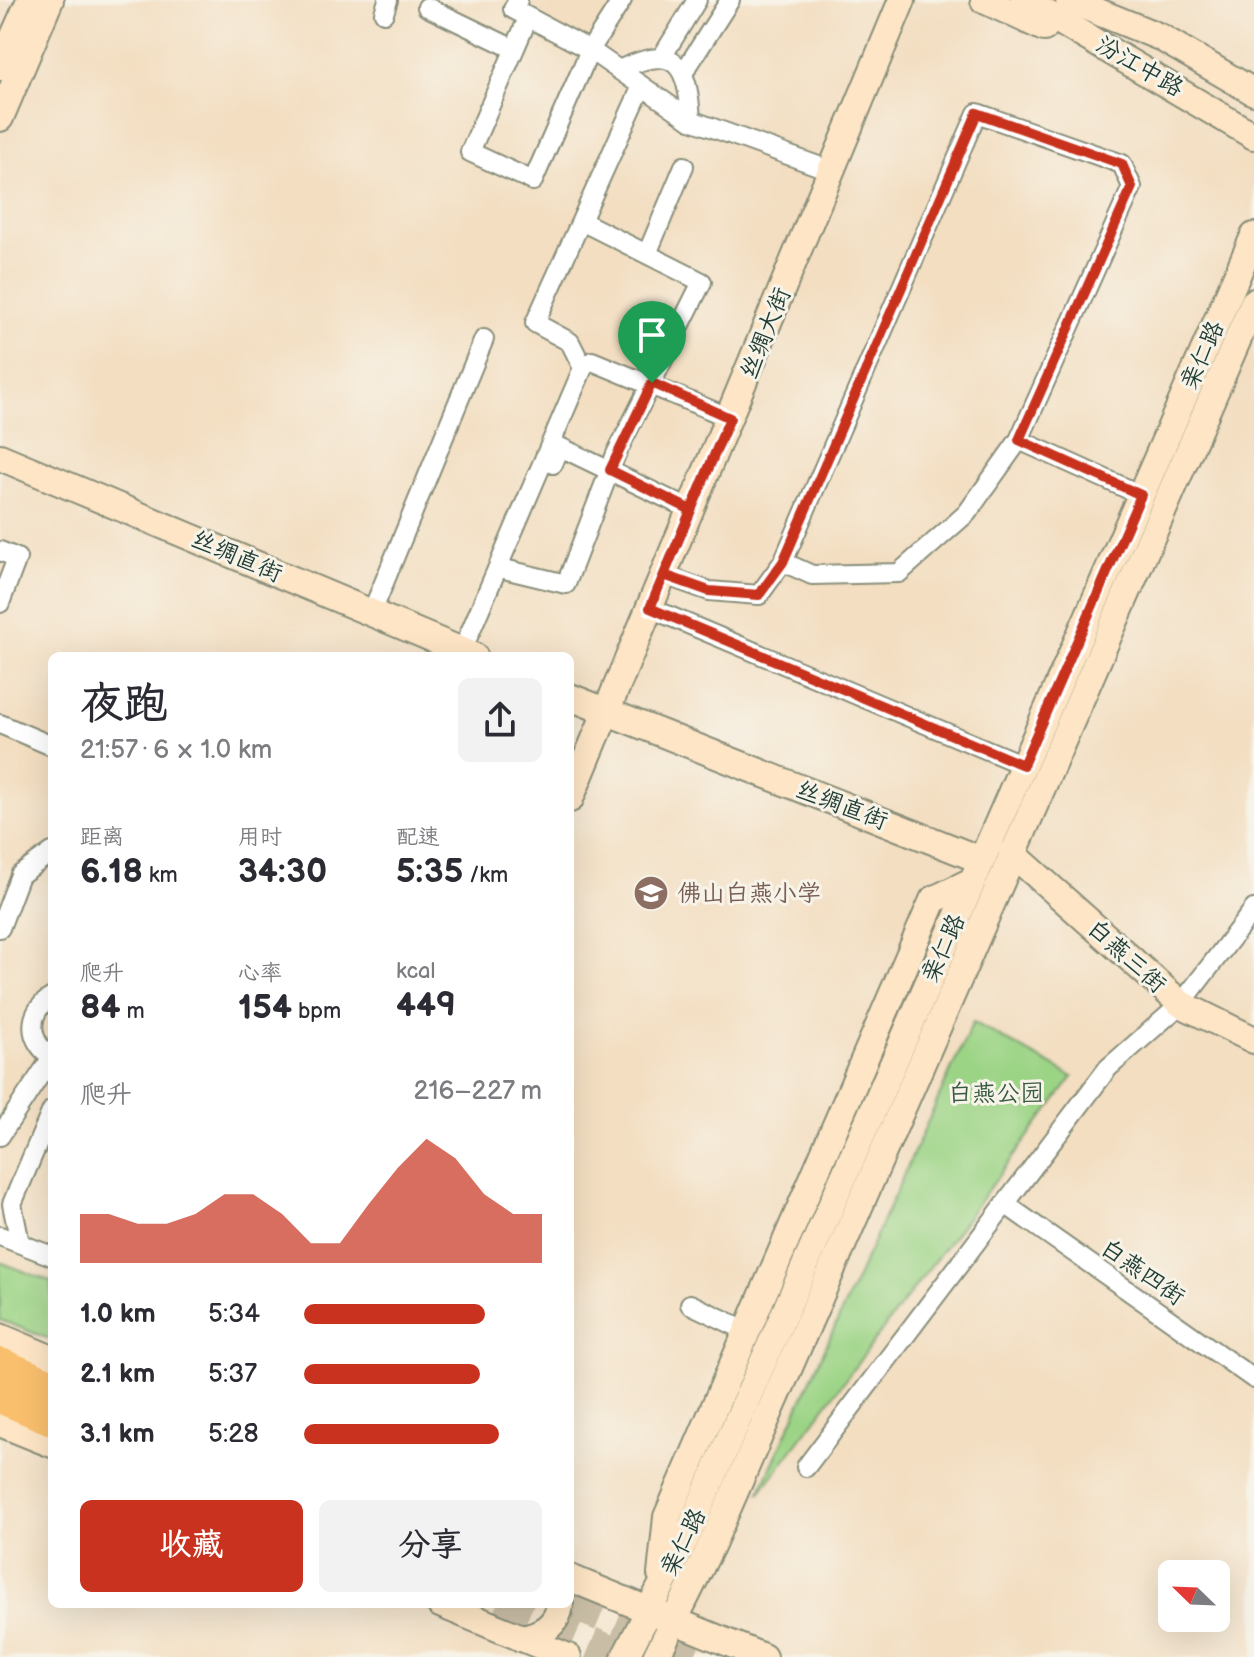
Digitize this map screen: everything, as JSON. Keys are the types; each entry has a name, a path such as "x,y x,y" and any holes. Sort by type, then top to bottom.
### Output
{"highway":[{"path":"0,1365 48,1385"},
{"path":"0,1396 48,1416"}],"main road":[{"path":"1,62 30,0"},
{"path":"0,118 50,0"},
{"name":"丝绸大街","path":"574,789 902,0"},
{"path":"984,0 1038,27 1108,48"},
{"name":"汾江中路","path":"1024,0 1254,136"},
{"name":"汾江中路","path":"1069,0 1160,37 1254,92"},
{"path":"1111,0 1160,37"},
{"name":"亲仁路","path":"625,1657 688,1534 1254,236"},
{"name":"亲仁路","path":"656,1657 712,1544 1254,302"},
{"name":"丝绸直街","path":"0,457 463,652"},
{"name":"丝绸直街","path":"574,699 976,870"},
{"name":"白燕三街","path":"1012,853 1181,1004 1254,1040"},
{"path":"653,1601 667,1517 933,900 976,870"},
{"path":"0,1337 48,1357"},
{"path":"0,1423 48,1442"},
{"path":"574,1579 653,1601 673,1621 762,1657"},
{"path":"450,1608 568,1657"},
{"path":"521,1638 539,1636 559,1616 560,1608"}],"street":[{"path":"518,0 513,9 590,50 691,120 832,171"},
{"path":"528,18 470,152 533,181 590,50 622,0"},
{"path":"662,57 697,0"},
{"path":"684,72 730,0"},
{"path":"427,7 514,49"},
{"path":"619,70 647,57 662,57 684,72 689,86 691,120"},
{"path":"469,652 583,368 570,342 535,323 642,86"},
{"path":"664,575 709,591 759,595 783,562 977,113 1122,164 1132,187 1019,440 967,513 899,573 812,575 783,562"},
{"path":"647,254 684,166"},
{"path":"508,570 566,584 610,470 702,282 583,222"},
{"path":"372,612 484,339"},
{"path":"592,361 652,383 730,418"},
{"path":"1019,440 1141,495"},
{"path":"488,614 560,447 691,510"},
{"path":"0,551 17,558 0,603"},
{"path":"650,608 1023,765"},
{"path":"0,724 48,744"},
{"path":"0,928 20,875 48,855"},
{"path":"806,1467 1108,1068 1181,1004 1254,909"},
{"path":"48,1000 37,1010 32,1032 48,1054"},
{"path":"0,1137 48,1063"},
{"path":"20,1243 6,1198 48,1118"},
{"name":"白燕四街","path":"1005,1204 1254,1379"},
{"path":"0,1236 48,1254"},
{"path":"690,1304 747,1331"}],"green space":[{"name":"白燕公园","path":"973,1022 1073,1077 759,1494"},
{"path":"0,1262 48,1280 48,1338 0,1320"}],"tunnel":[{"path":"574,1604 705,1657"},
{"path":"506,1608 622,1657"}],"place":[{"name":"佛山白燕小学","path":"651,893"}],"route":[{"path":"652,383 610,470 691,510 664,575 709,591 759,595 783,562 977,113 1122,164 1132,187 1019,440 1141,495 1023,765 650,608 691,510 730,418 652,383"}]}
